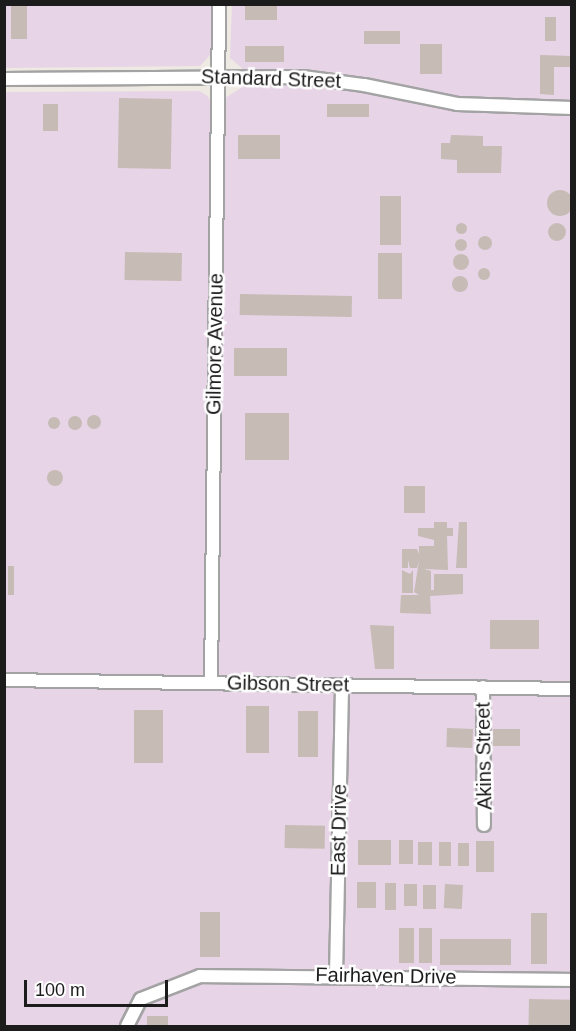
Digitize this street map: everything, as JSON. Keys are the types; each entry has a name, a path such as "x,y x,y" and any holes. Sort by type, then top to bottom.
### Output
{"street":[{"name":"Gilmore Avenue","path":"211,683 219,4"},
{"name":"Standard Street","path":"4,79 218,76 334,80 458,104 572,108"},
{"name":"Gibson Street","path":"4,680 572,689"},
{"name":"East Drive","path":"336,975 342,685"},
{"name":"Akins Street","path":"483,687 484,825"},
{"name":"Fairhaven Drive","path":"127,1026 141,999 200,976 336,975 572,980"}],"shaded area":[{"path":"4,5 213,5 212,53 200,66 5,68"},
{"path":"232,5 571,5 571,1026 5,1026 4,92 199,91 208,96 212,106 241,88 242,68 230,58"}],"building":[{"path":"11,4 27,4 27,39 11,39"},
{"path":"245,4 277,4 277,20 245,20"},
{"path":"545,17 556,17 556,41 545,41"},
{"path":"364,31 400,31 400,44 364,44"},
{"path":"420,44 442,44 442,74 420,74"},
{"path":"245,46 284,46 284,62 245,62"},
{"path":"540,55 572,56 572,67 554,67 554,95 540,94"},
{"path":"119,98 172,99 171,169 118,168"},
{"path":"43,104 58,104 58,131 43,131"},
{"path":"327,104 369,104 369,117 327,117"},
{"path":"238,135 280,135 280,159 238,159"},
{"path":"451,135 483,136 483,146 502,146 501,173 457,173 457,160 441,159 441,143 450,143"},
{"path":"560,190 569,194 573,203 569,212 560,216 551,212 547,203 551,194"},
{"path":"380,196 401,196 401,245 380,245"},
{"path":"461,223 465,224 465,232 461,233 457,232 456,228 457,224"},
{"path":"557,223 563,226 566,232 563,238 557,241 551,238 548,232 551,226"},
{"path":"485,236 490,238 492,243 490,248 485,250 480,248 478,243 480,238"},
{"path":"463,239 467,245 463,251 459,251 455,243"},
{"path":"125,252 182,253 182,281 125,280"},
{"path":"378,253 402,253 402,299 378,299"},
{"path":"461,254 467,256 469,262 467,268 461,270 455,268 453,262 455,256"},
{"path":"486,268 490,274 486,280 482,280 478,272"},
{"path":"457,276 463,276 468,284 466,290 457,292 452,287 452,281"},
{"path":"240,294 352,296 352,317 240,315"},
{"path":"234,348 287,348 287,376 234,376"},
{"path":"245,413 289,413 289,460 245,460"},
{"path":"94,415 99,417 101,422 99,427 94,429 89,427 87,422 89,417"},
{"path":"75,416 80,418 82,423 80,428 75,430 70,428 68,423 70,418"},
{"path":"56,417 60,423 56,429 52,429 48,421"},
{"path":"55,470 61,472 63,478 61,484 55,486 49,484 47,478 49,472"},
{"path":"404,486 425,486 425,513 404,513"},
{"path":"434,522 447,522 447,528 453,528 453,536 447,536 448,570 424,569 431,571 431,590 434,590 434,574 463,574 463,594 430,596 431,614 400,613 401,595 419,595 414,592 419,561 417,568 410,568 408,560 408,568 402,568 402,549 417,549 419,554 419,546 434,546 434,540 418,536 418,528 434,528"},
{"path":"459,522 467,522 467,568 456,568"},
{"path":"8,566 14,566 14,595 8,595"},
{"path":"402,570 410,574 413,570 413,593 402,593"},
{"path":"490,620 539,620 539,649 490,649"},
{"path":"370,625 394,626 394,669 375,669"},
{"path":"246,706 269,706 269,753 246,753"},
{"path":"134,710 163,710 163,763 134,763"},
{"path":"298,711 318,711 318,757 298,757"},
{"path":"447,728 473,729 472,748 446,747"},
{"path":"493,729 520,729 520,746 493,746"},
{"path":"285,825 325,826 325,849 285,848"},
{"path":"358,840 391,840 391,865 358,865"},
{"path":"399,840 413,840 413,864 399,864"},
{"path":"476,841 494,841 494,872 476,872"},
{"path":"418,842 432,842 432,865 418,865"},
{"path":"439,842 451,842 451,866 439,866"},
{"path":"458,843 469,843 469,866 458,866"},
{"path":"357,882 376,882 376,908 357,908"},
{"path":"385,883 396,883 396,910 385,910"},
{"path":"404,884 417,884 417,906 404,906"},
{"path":"445,884 463,885 462,909 444,908"},
{"path":"423,885 436,885 436,909 423,909"},
{"path":"200,912 220,912 220,957 200,957"},
{"path":"531,913 547,913 547,964 531,964"},
{"path":"399,928 414,928 414,963 399,963"},
{"path":"419,928 432,928 432,963 419,963"},
{"path":"440,939 511,939 511,965 440,965"},
{"path":"529,999 572,1000 572,1026 529,1026"},
{"path":"147,1016 168,1016 168,1026 147,1026"}]}
